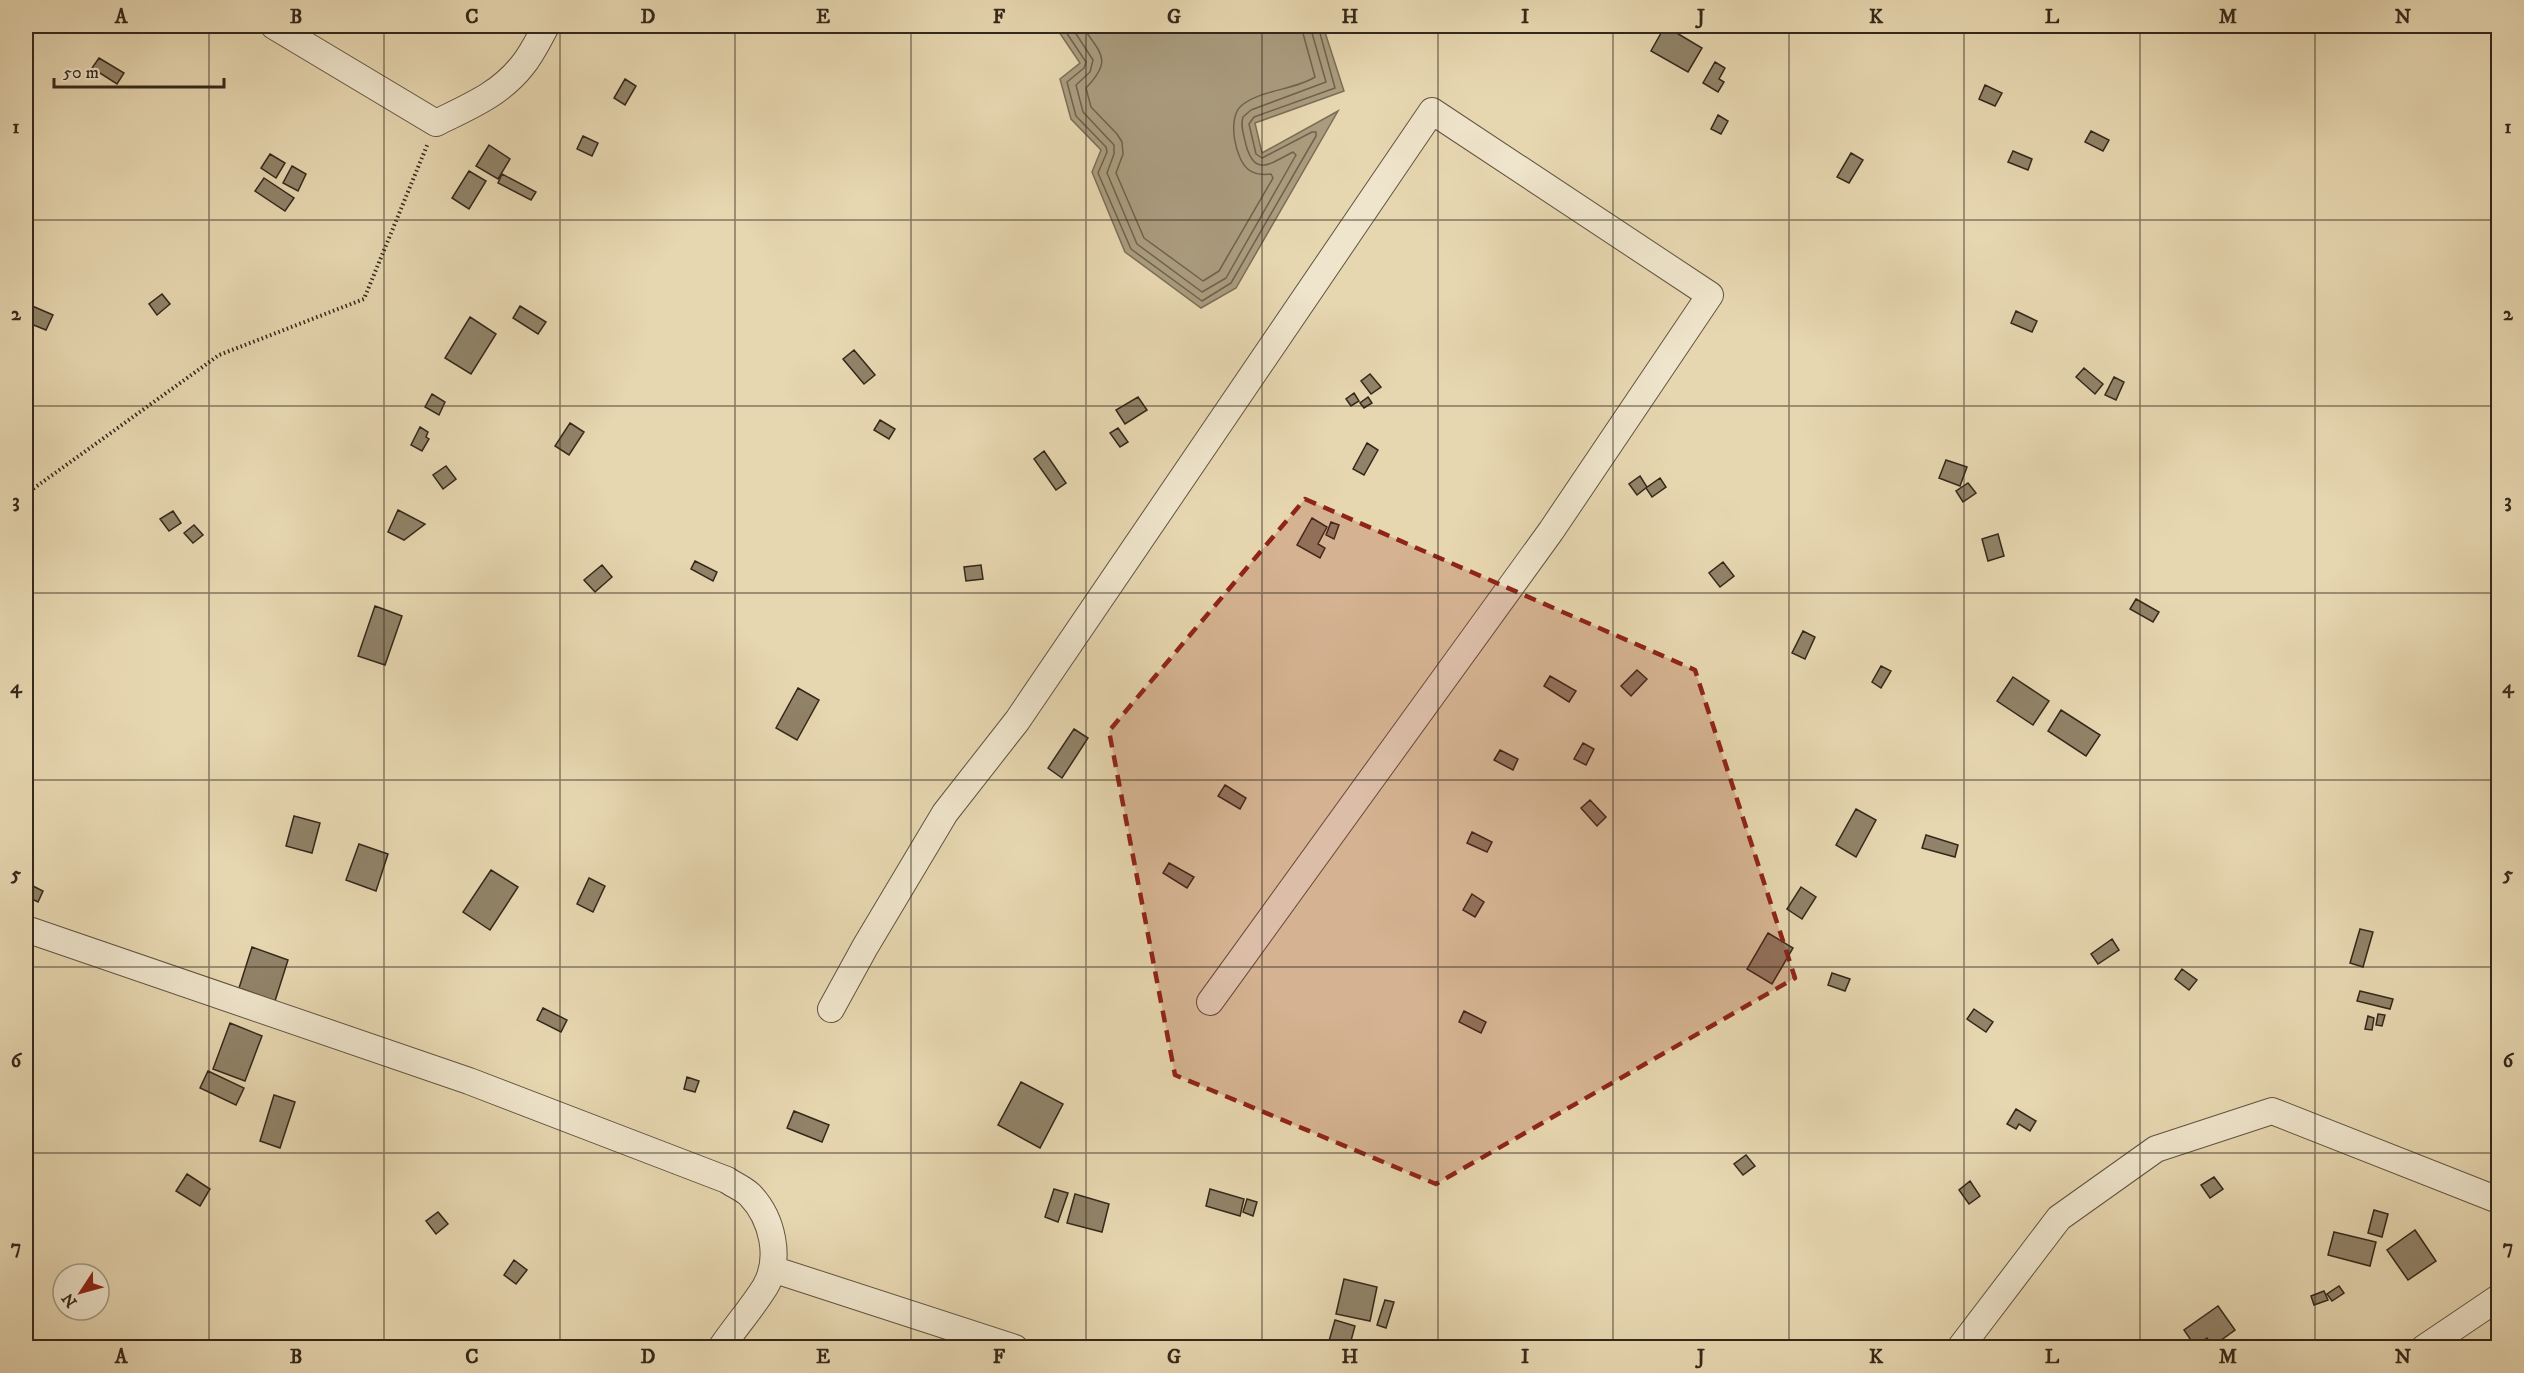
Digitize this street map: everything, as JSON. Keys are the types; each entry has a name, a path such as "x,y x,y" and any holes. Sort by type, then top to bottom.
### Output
{"street":[{"path":"274,26 436,123 496,93 523,66 546,26"},
{"path":"831,1009 945,813 1017,721 1432,111 1710,295 1551,531 1210,1002"},
{"path":"26,929 469,1081 727,1180 749,1194 762,1209 771,1230 773,1249 772,1269 766,1285 721,1347"},
{"path":"1960,1347 2059,1218 2156,1149 2272,1111 2499,1200"},
{"path":"772,1269 1015,1347"},
{"path":"2424,1347 2499,1298"}],"path":[{"path":"26,494 219,355 364,299 436,123"}],"highlighted area":[{"path":"1305,499 1695,670 1795,978 1436,1184 1175,1075 1109,731"}],"water":[{"path":"1055,26 1323,26 1344,91 1255,123 1262,153 1338,111 1236,288 1201,308 1125,252 1092,172 1101,150 1071,119 1060,79 1080,63"}],"building":[{"path":"1665,26 1702,48 1688,72 1651,51"},
{"path":"99,58 124,73 117,84 92,68"},
{"path":"1715,62 1725,68 1719,79 1724,82 1718,92 1703,83"},
{"path":"625,79 636,86 625,105 614,98"},
{"path":"1985,85 2002,93 1995,106 1979,99"},
{"path":"1718,115 1728,121 1721,134 1711,129"},
{"path":"2091,131 2109,140 2103,151 2085,142"},
{"path":"583,136 598,143 592,156 577,149"},
{"path":"489,145 510,159 498,179 476,166"},
{"path":"2013,151 2032,159 2028,170 2008,162"},
{"path":"1851,153 1863,160 1849,183 1837,177"},
{"path":"270,154 285,163 276,178 261,168"},
{"path":"292,166 306,174 298,191 283,183"},
{"path":"469,171 486,181 469,209 452,198"},
{"path":"502,174 536,192 531,200 498,183"},
{"path":"264,178 294,198 285,211 255,191"},
{"path":"162,294 170,304 157,315 149,304"},
{"path":"30,305 53,315 46,330 26,322"},
{"path":"520,306 546,322 538,334 513,318"},
{"path":"2016,311 2037,321 2032,332 2011,323"},
{"path":"470,317 496,334 471,374 445,358"},
{"path":"854,350 875,375 864,384 843,359"},
{"path":"2084,368 2103,384 2095,394 2076,377"},
{"path":"1370,374 1381,387 1371,394 1361,381"},
{"path":"2114,377 2124,382 2116,400 2105,395"},
{"path":"1354,393 1359,401 1351,406 1346,399"},
{"path":"432,394 445,402 439,415 425,407"},
{"path":"1138,397 1147,410 1125,424 1116,410"},
{"path":"1368,397 1372,403 1364,408 1360,403"},
{"path":"880,420 895,429 889,439 874,430"},
{"path":"570,423 584,432 569,455 555,446"},
{"path":"420,427 428,432 426,437 429,439 422,451 411,445"},
{"path":"1118,428 1128,442 1120,447 1110,433"},
{"path":"1367,443 1378,450 1364,475 1353,469"},
{"path":"1044,451 1066,483 1056,490 1034,459"},
{"path":"1946,460 1967,467 1960,486 1939,478"},
{"path":"446,466 456,479 443,489 433,475"},
{"path":"1640,476 1647,487 1637,495 1629,484"},
{"path":"1660,478 1666,487 1652,497 1646,488"},
{"path":"1968,483 1976,493 1963,502 1956,491"},
{"path":"398,510 425,524 404,540 388,532"},
{"path":"173,511 181,523 169,531 160,519"},
{"path":"1312,518 1327,527 1318,544 1325,548 1320,558 1297,545"},
{"path":"1331,522 1339,525 1334,539 1326,535"},
{"path":"194,525 203,535 193,543 184,533"},
{"path":"1998,534 2004,556 1988,561 1982,539"},
{"path":"695,561 717,572 713,581 691,569"},
{"path":"1723,562 1734,576 1720,587 1709,573"},
{"path":"602,565 612,577 595,592 584,580"},
{"path":"981,565 983,579 966,581 964,567"},
{"path":"2136,599 2159,612 2153,622 2130,609"},
{"path":"375,606 402,616 385,665 358,656"},
{"path":"1803,631 1815,637 1805,659 1792,653"},
{"path":"1881,666 1891,671 1881,688 1872,682"},
{"path":"1637,670 1647,679 1631,696 1621,686"},
{"path":"1550,676 1576,691 1569,702 1544,686"},
{"path":"2013,677 2049,701 2033,725 1997,701"},
{"path":"798,688 819,700 797,740 776,728"},
{"path":"2061,710 2100,735 2086,756 2048,731"},
{"path":"1074,729 1088,738 1062,778 1048,768"},
{"path":"1583,743 1594,749 1586,765 1574,759"},
{"path":"1500,750 1518,759 1513,770 1494,760"},
{"path":"1225,785 1246,798 1240,809 1218,796"},
{"path":"1590,800 1606,817 1597,826 1581,808"},
{"path":"1856,809 1876,820 1856,857 1836,845"},
{"path":"294,816 320,823 312,853 286,846"},
{"path":"1472,832 1492,842 1487,852 1467,843"},
{"path":"1926,835 1958,845 1955,857 1922,848"},
{"path":"359,844 388,854 376,891 346,880"},
{"path":"1169,863 1194,877 1187,888 1163,873"},
{"path":"491,870 518,887 490,930 463,912"},
{"path":"589,878 605,886 593,912 577,904"},
{"path":"31,885 43,891 38,902 26,896"},
{"path":"1801,887 1816,897 1802,919 1787,909"},
{"path":"1472,894 1484,902 1475,917 1463,910"},
{"path":"2360,929 2373,932 2363,967 2350,963"},
{"path":"1768,933 1793,948 1772,984 1747,969"},
{"path":"2112,939 2119,950 2098,964 2091,954"},
{"path":"252,947 288,960 275,1001 239,988"},
{"path":"2182,969 2197,980 2189,990 2175,979"},
{"path":"1832,973 1850,979 1845,991 1828,985"},
{"path":"2360,991 2393,999 2390,1009 2357,1001"},
{"path":"543,1008 567,1020 561,1032 537,1020"},
{"path":"1974,1009 1993,1022 1986,1032 1967,1019"},
{"path":"1464,1011 1486,1022 1481,1033 1459,1022"},
{"path":"2378,1014 2385,1015 2382,1026 2376,1025"},
{"path":"2368,1016 2374,1018 2372,1030 2365,1029"},
{"path":"230,1023 262,1036 245,1081 213,1069"},
{"path":"208,1071 244,1088 236,1105 200,1088"},
{"path":"687,1077 699,1081 695,1092 684,1089"},
{"path":"1021,1082 1063,1104 1040,1148 998,1125"},
{"path":"274,1095 295,1102 280,1148 260,1141"},
{"path":"2016,1109 2036,1121 2030,1131 2019,1124 2016,1129 2007,1124"},
{"path":"794,1111 829,1125 822,1142 787,1128"},
{"path":"1746,1155 1755,1166 1743,1175 1734,1164"},
{"path":"187,1174 210,1189 200,1206 176,1191"},
{"path":"2214,1177 2223,1189 2210,1198 2201,1185"},
{"path":"1970,1181 1980,1196 1969,1204 1959,1190"},
{"path":"1054,1189 1068,1193 1058,1222 1045,1217"},
{"path":"1210,1189 1244,1199 1240,1216 1206,1206"},
{"path":"1075,1194 1109,1204 1102,1232 1067,1223"},
{"path":"1247,1199 1257,1202 1253,1216 1243,1212"},
{"path":"2374,1210 2388,1214 2382,1237 2368,1233"},
{"path":"438,1212 448,1224 436,1234 426,1221"},
{"path":"2415,1230 2436,1261 2408,1280 2387,1250"},
{"path":"2334,1232 2376,1242 2370,1266 2328,1255"},
{"path":"514,1260 527,1270 516,1284 504,1275"},
{"path":"1344,1279 1377,1287 1370,1321 1336,1314"},
{"path":"2339,1286 2344,1293 2332,1301 2327,1294"},
{"path":"2324,1291 2328,1300 2314,1305 2311,1296"},
{"path":"1385,1300 1394,1302 1386,1328 1377,1325"},
{"path":"2218,1306 2235,1330 2213,1346 2207,1338 2195,1346 2184,1330"},
{"path":"1335,1320 1355,1326 1349,1348 1327,1348"}]}
